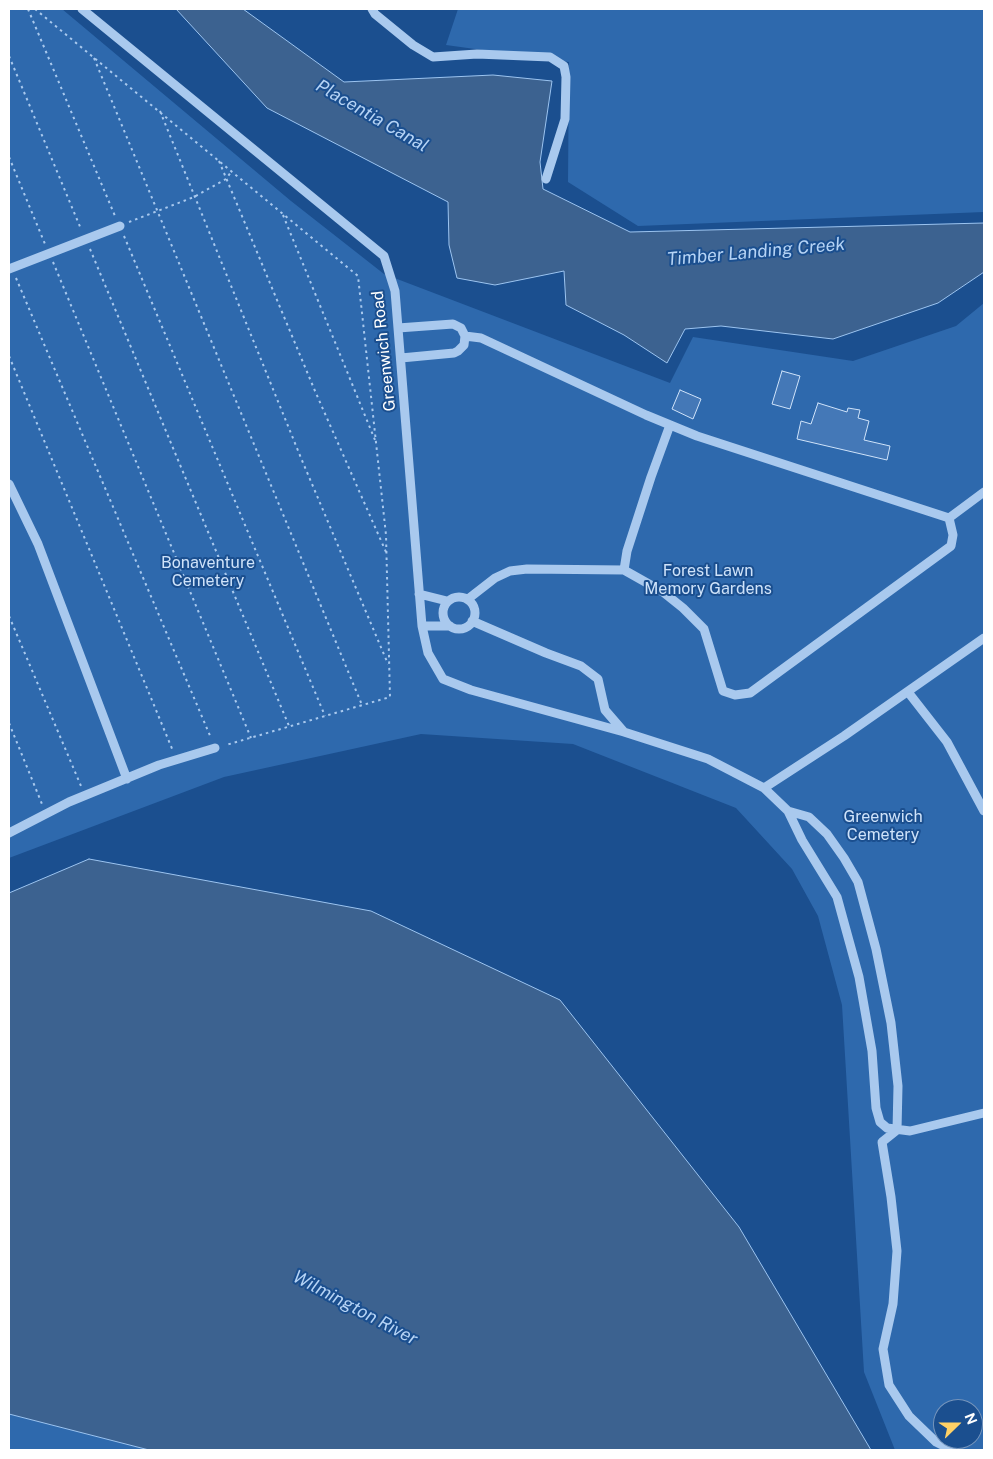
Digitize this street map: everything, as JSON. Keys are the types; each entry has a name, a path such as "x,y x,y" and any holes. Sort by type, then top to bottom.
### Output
{"street":[{"name":"Greenwich Road","path":"82,9 384,256 395,291 422,626 428,653 443,679 471,690 624,732 708,759 764,788 788,811"},
{"path":"372,9 375,14 413,46 433,57 477,54 550,57 564,66 566,77 565,119 546,179"},
{"path":"10,269 85,238 120,226"},
{"path":"398,328 453,324 461,328 465,336 464,345 458,351 401,358"},
{"path":"465,336 482,338 697,436 949,518"},
{"path":"624,570 627,551 650,477 670,425"},
{"path":"9,484 38,544 127,778"},
{"path":"949,518 984,492"},
{"path":"468,599 495,578 510,571 527,569 624,570 663,592 683,608 704,629 723,691 735,695 750,693 951,546 952,535 949,518"},
{"path":"419,594 447,601"},
{"path":"422,626 450,626 461,629 466,627 472,622 474,616 474,608 468,599 457,596 447,601 443,614 450,626"},
{"path":"472,622 581,666 598,679 604,710 624,732"},
{"path":"764,788 844,736 984,638"},
{"path":"908,692 947,742 984,811"},
{"path":"9,833 85,795 127,778 215,748"},
{"path":"788,811 793,825 837,897 859,977 872,1051 876,1108 883,1126 896,1130 910,1130 984,1113"},
{"path":"788,811 809,817 827,834 858,882 876,949 891,1023 898,1086 896,1130 882,1142 897,1251 892,1304 883,1349 889,1385 909,1416 936,1442 952,1450"}],"path":[{"path":"28,9 325,716"},
{"path":"10,269 215,748 390,697 386,535 358,276 35,9"},
{"path":"9,56 290,726"},
{"path":"93,56 362,705"},
{"path":"160,111 297,449 389,666"},
{"path":"9,157 251,738"},
{"path":"218,160 315,391 387,555"},
{"path":"120,226 194,197 226,179 232,171"},
{"path":"282,213 376,444"},
{"path":"9,356 177,760"},
{"path":"9,616 85,795"},
{"path":"9,723 46,814"}],"green space":[{"path":"9,9 62,9 291,201 384,274 670,383 693,337 853,361 956,326 984,303 984,1450 895,1450 864,1372 842,1005 818,916 792,869 736,808 573,744 421,734 224,777 9,858"},
{"path":"458,9 984,9 984,212 638,226 568,182 569,62 446,45"},
{"path":"9,1414 149,1450 9,1450"}],"water":[{"path":"176,9 243,9 344,82 493,75 552,81 540,162 543,189 630,232 984,223 984,272 938,303 833,339 721,326 685,329 667,363 624,335 566,305 564,271 495,285 457,278 449,245 448,202 267,108"},
{"name":"Wilmington River","path":"89,859 371,911 560,1000 739,1227 871,1450 149,1450 9,1414 9,893"}],"building":[{"path":"782,371 800,376 790,409 772,404"},
{"path":"680,390 701,399 693,419 672,409"},
{"path":"818,403 847,412 848,408 860,410 858,418 869,421 864,440 890,446 887,460 797,439 801,421 811,424"}],"water label":[{"name":"Placentia Canal","path":"372,116"},
{"name":"Timber Landing Creek","path":"756,252"}],"park label":[{"name":"Bonaventure Cemetery","path":"208,572"},
{"name":"Forest Lawn Memory Gardens","path":"708,580"},
{"name":"Greenwich Cemetery","path":"883,826"}]}
